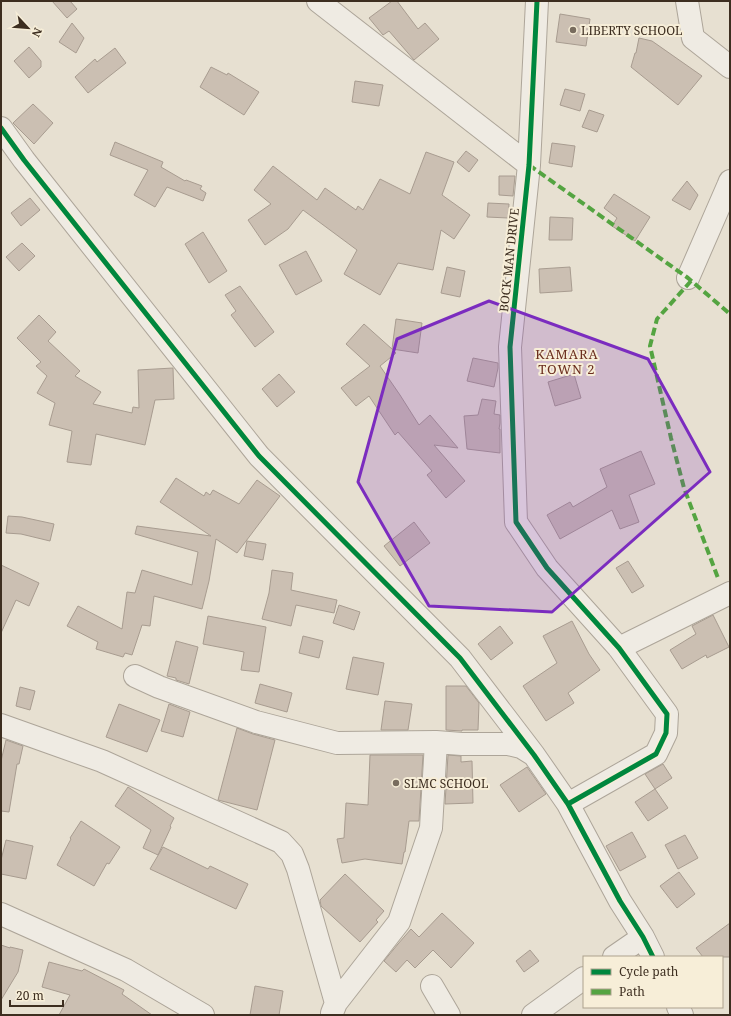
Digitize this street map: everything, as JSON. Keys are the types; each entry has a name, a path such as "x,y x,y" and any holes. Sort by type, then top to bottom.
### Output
{"street":[{"path":"318,1 529,165"},
{"name":"BOCK MAN DRIVE","path":"537,1 529,165 510,347 516,522 547,568 619,648"},
{"path":"687,1 693,38 730,67"},
{"path":"1,128 24,160 259,456 460,658 534,754 568,804 620,901 643,937 652,956"},
{"path":"688,278 730,181"},
{"path":"568,804 656,754 666,733 667,714 619,648 730,593"},
{"path":"135,676 159,687 256,722 337,743 436,742 462,744 508,744 521,747 534,754"},
{"path":"1,725 102,762 281,842 292,854 298,869 334,1009"},
{"path":"334,1009 399,922 431,828 436,742"},
{"path":"1,914 126,970 203,1015"},
{"path":"615,956 643,937"},
{"path":"533,1015 583,979"},
{"path":"432,986 449,1015"}],"highlighted area":[{"path":"489,301 648,359 710,472 552,612 429,606 358,482 397,339"}],"building":[{"path":"52,1 70,1 77,9 67,18"},
{"path":"392,1 397,1 418,29 425,23 439,39 414,60 389,31 383,35 369,18"},
{"name":"LIBERTY SCHOOL","path":"560,14 590,19 586,46 556,42"},
{"path":"72,23 84,38 76,53 59,42"},
{"path":"639,38 652,41 702,76 678,105 631,67"},
{"path":"29,47 41,61 41,67 29,78 14,61"},
{"path":"115,48 126,63 88,93 75,77 95,59 97,62"},
{"path":"211,67 227,75 228,73 259,92 244,115 200,87"},
{"path":"355,81 383,85 379,106 352,102"},
{"path":"565,89 585,94 580,111 560,105"},
{"path":"33,104 53,123 34,144 13,123"},
{"path":"589,110 604,115 597,132 582,127"},
{"path":"115,142 163,162 161,167 185,181 186,180 202,186 200,189 206,193 203,201 167,187 155,207 134,195 148,170 110,155"},
{"path":"552,143 575,146 572,167 549,163"},
{"path":"466,151 478,160 469,172 457,162"},
{"path":"426,152 454,162 442,195 470,215 454,239 441,230 433,270 398,263 380,295 344,274 357,250 303,210 288,229 265,245 248,220 271,204 254,190 273,166 317,200 325,188 356,210 358,206 363,210 380,179 410,194"},
{"path":"499,176 515,176 513,196 499,195"},
{"path":"687,181 698,195 690,210 672,200"},
{"path":"614,194 650,217 635,241 612,226 617,218 604,208"},
{"path":"30,198 40,210 21,226 11,213"},
{"path":"488,203 509,204 508,218 487,217"},
{"path":"550,217 573,218 572,240 549,240"},
{"path":"203,232 227,271 209,283 185,244"},
{"path":"22,243 35,256 19,271 6,257"},
{"path":"306,251 322,281 296,295 279,265"},
{"path":"447,267 465,271 460,297 441,293"},
{"path":"570,267 572,291 540,293 539,269"},
{"path":"240,286 274,332 255,347 231,315 236,311 225,295"},
{"path":"39,315 56,332 48,341 80,371 75,376 101,392 93,404 132,413 133,407 139,408 138,370 173,368 174,399 155,400 145,445 96,434 91,465 67,462 72,431 49,425 55,403 37,393 47,376 36,366 41,362 17,338"},
{"path":"396,319 422,323 418,353 392,349"},
{"path":"364,324 396,353 380,366 419,425 430,415 458,448 434,445 465,481 446,498 427,475 432,471 398,432 395,435 369,396 356,406 341,388 370,366 346,344"},
{"path":"473,358 498,363 494,387 467,381"},
{"path":"279,374 295,392 277,407 262,389"},
{"path":"574,374 581,398 555,406 548,382"},
{"path":"482,399 496,401 494,414 500,415 500,453 467,449 464,416 478,415"},
{"path":"641,451 655,484 629,495 639,522 620,529 612,510 560,539 547,515 570,502 573,507 607,487 600,469"},
{"path":"176,478 204,496 206,492 210,495 213,490 239,504 257,480 280,496 237,553 216,539 209,581 202,609 154,596 150,626 142,625 132,655 125,653 123,657 96,649 98,642 67,626 78,606 122,629 127,592 135,593 142,570 192,585 198,552 135,534 137,526 211,536 160,502"},
{"path":"8,516 22,517 54,524 50,541 21,534 6,533"},
{"path":"414,522 430,543 400,566 384,546"},
{"path":"247,541 266,544 263,560 244,556"},
{"path":"628,561 644,586 632,593 616,568"},
{"path":"1,565 39,583 29,606 16,600 1,633"},
{"path":"272,570 293,573 291,590 337,600 334,613 296,605 291,626 262,619 269,593"},
{"path":"339,605 360,612 354,630 333,623"},
{"path":"713,615 729,647 707,658 706,655 682,669 670,650 696,634 692,626"},
{"path":"208,616 266,627 259,672 241,670 244,652 203,644"},
{"path":"572,621 589,654 600,670 568,693 574,703 546,721 523,686 557,663 543,636"},
{"path":"500,626 513,643 491,660 478,644"},
{"path":"303,636 323,641 319,658 299,653"},
{"path":"176,641 198,647 189,684 167,676"},
{"path":"353,657 384,663 378,695 346,689"},
{"path":"260,684 292,693 287,712 255,703"},
{"path":"446,686 466,686 479,703 478,730 446,730"},
{"path":"20,687 35,691 30,710 16,706"},
{"path":"385,701 412,704 408,730 381,730"},
{"path":"119,704 160,720 147,752 106,737"},
{"path":"169,704 190,712 183,737 161,731"},
{"path":"237,728 275,740 257,810 218,800"},
{"path":"6,740 23,746 19,764 17,764 9,812 1,811 1,761"},
{"path":"370,755 423,755 419,821 409,821 402,864 365,859 342,863 337,839 344,838 346,803 368,805"},
{"path":"448,755 461,756 461,762 472,761 473,803 445,804"},
{"path":"663,764 672,778 655,789 645,774"},
{"path":"527,767 546,794 519,812 500,785"},
{"path":"128,787 174,818 158,855 143,848 151,830 115,806"},
{"path":"655,789 668,808 648,821 635,802"},
{"path":"81,821 120,847 109,864 107,863 94,886 57,865 71,839 70,838"},
{"path":"632,832 646,857 620,871 606,846"},
{"path":"685,835 698,858 678,869 665,845"},
{"path":"6,840 33,846 26,879 1,874 1,860"},
{"path":"163,847 208,869 210,866 248,884 236,909 150,869"},
{"path":"679,872 695,894 677,908 660,886"},
{"path":"345,874 384,911 376,920 378,922 360,942 321,906 320,900"},
{"path":"442,913 474,943 451,968 433,950 415,968 407,960 396,972 384,961 411,929 419,937"},
{"path":"730,923 730,957 702,956 696,948"},
{"path":"1,945 23,950 18,972 1,1000"},
{"path":"530,950 539,961 524,972 516,961"},
{"path":"49,962 82,971 84,969 124,990 122,994 152,1015 59,1015 70,995 42,987"},
{"path":"255,986 283,991 279,1015 250,1015"}],"marked path":[{"path":"529,165 688,278 730,314"},
{"path":"691,281 657,319 650,346 684,488 718,578"}],"cycle path":[{"path":"537,1 529,165 510,347 516,522 547,568 619,648 667,714 666,733 656,754 568,804"},
{"path":"1,128 24,160 259,456 460,658 534,755 568,804 620,901 643,937 652,956"}],"place":[{"name":"LIBERTY SCHOOL","path":"573,30"},
{"name":"SLMC SCHOOL","path":"396,783"}],"district":[{"name":"KAMARA TOWN 2","path":"567,362"}]}
